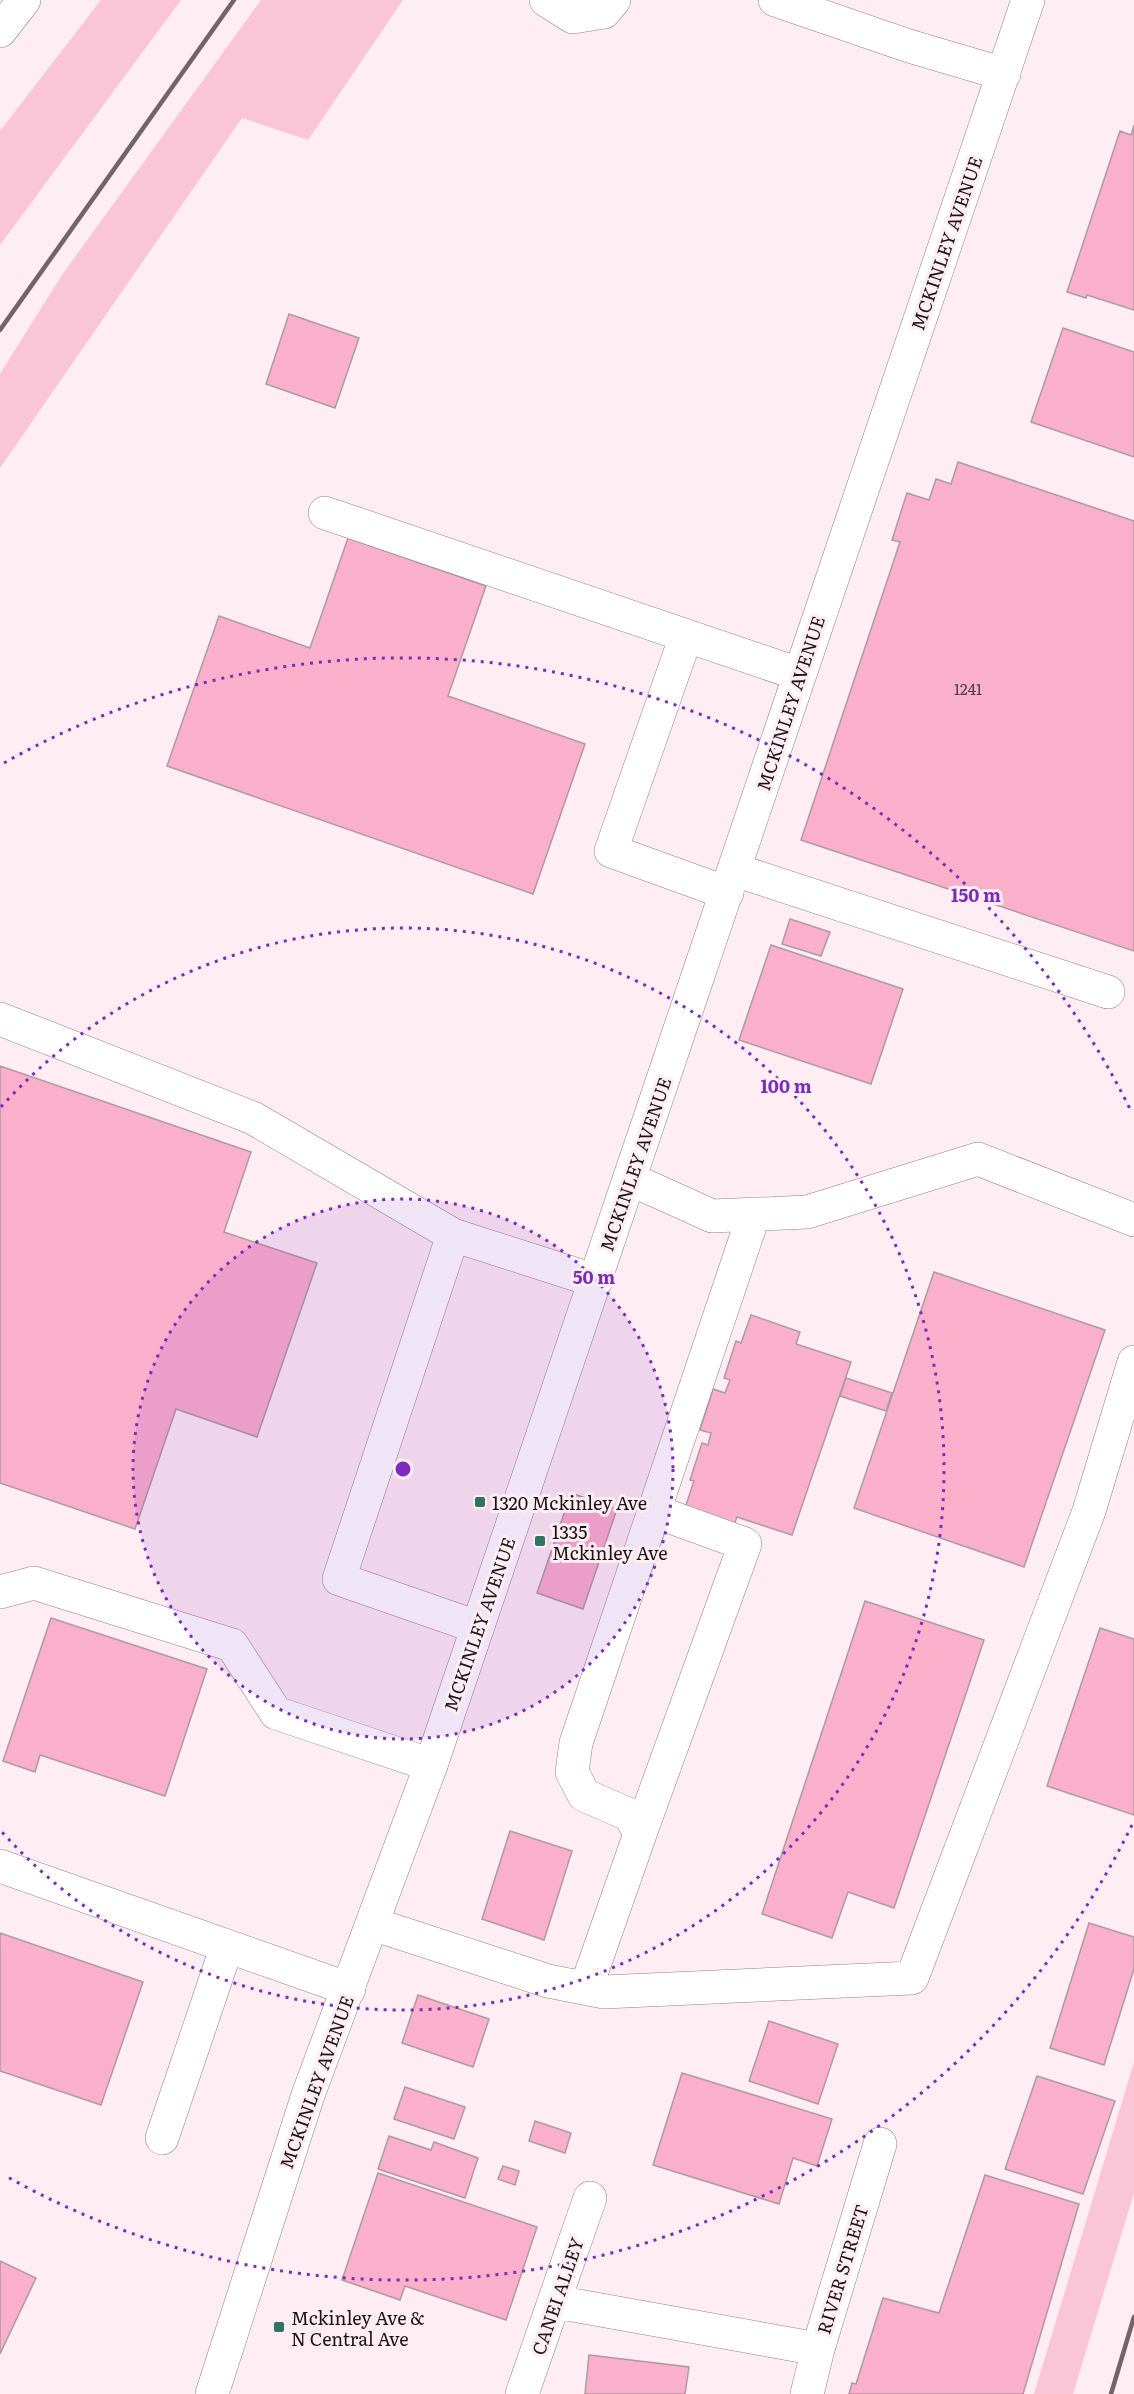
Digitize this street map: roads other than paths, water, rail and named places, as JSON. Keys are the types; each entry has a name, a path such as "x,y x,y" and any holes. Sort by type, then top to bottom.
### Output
{"main road":[{"path":"0,31 24,0"},
{"path":"546,0 573,17 604,12 614,0"},
{"path":"775,0 909,46 1004,74"},
{"name":"MCKINLEY AVENUE","path":"212,2394 308,2095 431,1765 1028,0"},
{"path":"325,513 799,674"},
{"path":"686,636 611,851 731,881 1108,992"},
{"path":"0,1019 253,1118 453,1235 596,1281"},
{"path":"630,1179 712,1216 807,1212 978,1159 1134,1220"},
{"path":"640,1834 630,1815 584,1795 572,1772 576,1743 754,1214"},
{"path":"453,1235 339,1579 477,1627"},
{"path":"373,1924 549,1981 604,1992 912,1978 1089,1511 1134,1362"},
{"path":"586,1988 745,1544 654,1511"},
{"path":"0,1592 34,1583 232,1645 276,1713 431,1765"},
{"path":"0,1866 349,1989"},
{"path":"162,2138 227,1946"},
{"name":"RIVER STREET","path":"807,2394 818,2349 880,2144"},
{"name":"CANEI ALLEY","path":"522,2394 556,2302 590,2198"},
{"path":"556,2302 818,2349"}],"railway":[{"path":"0,330 234,0"},
{"path":"1111,2394 1134,2317"}],"place":[{"name":"1320 Mckinley Ave","path":"480,1502"},
{"name":"1335 Mckinley Ave","path":"540,1541"},
{"name":"Mckinley Ave & N Central Ave","path":"279,2327"}]}
